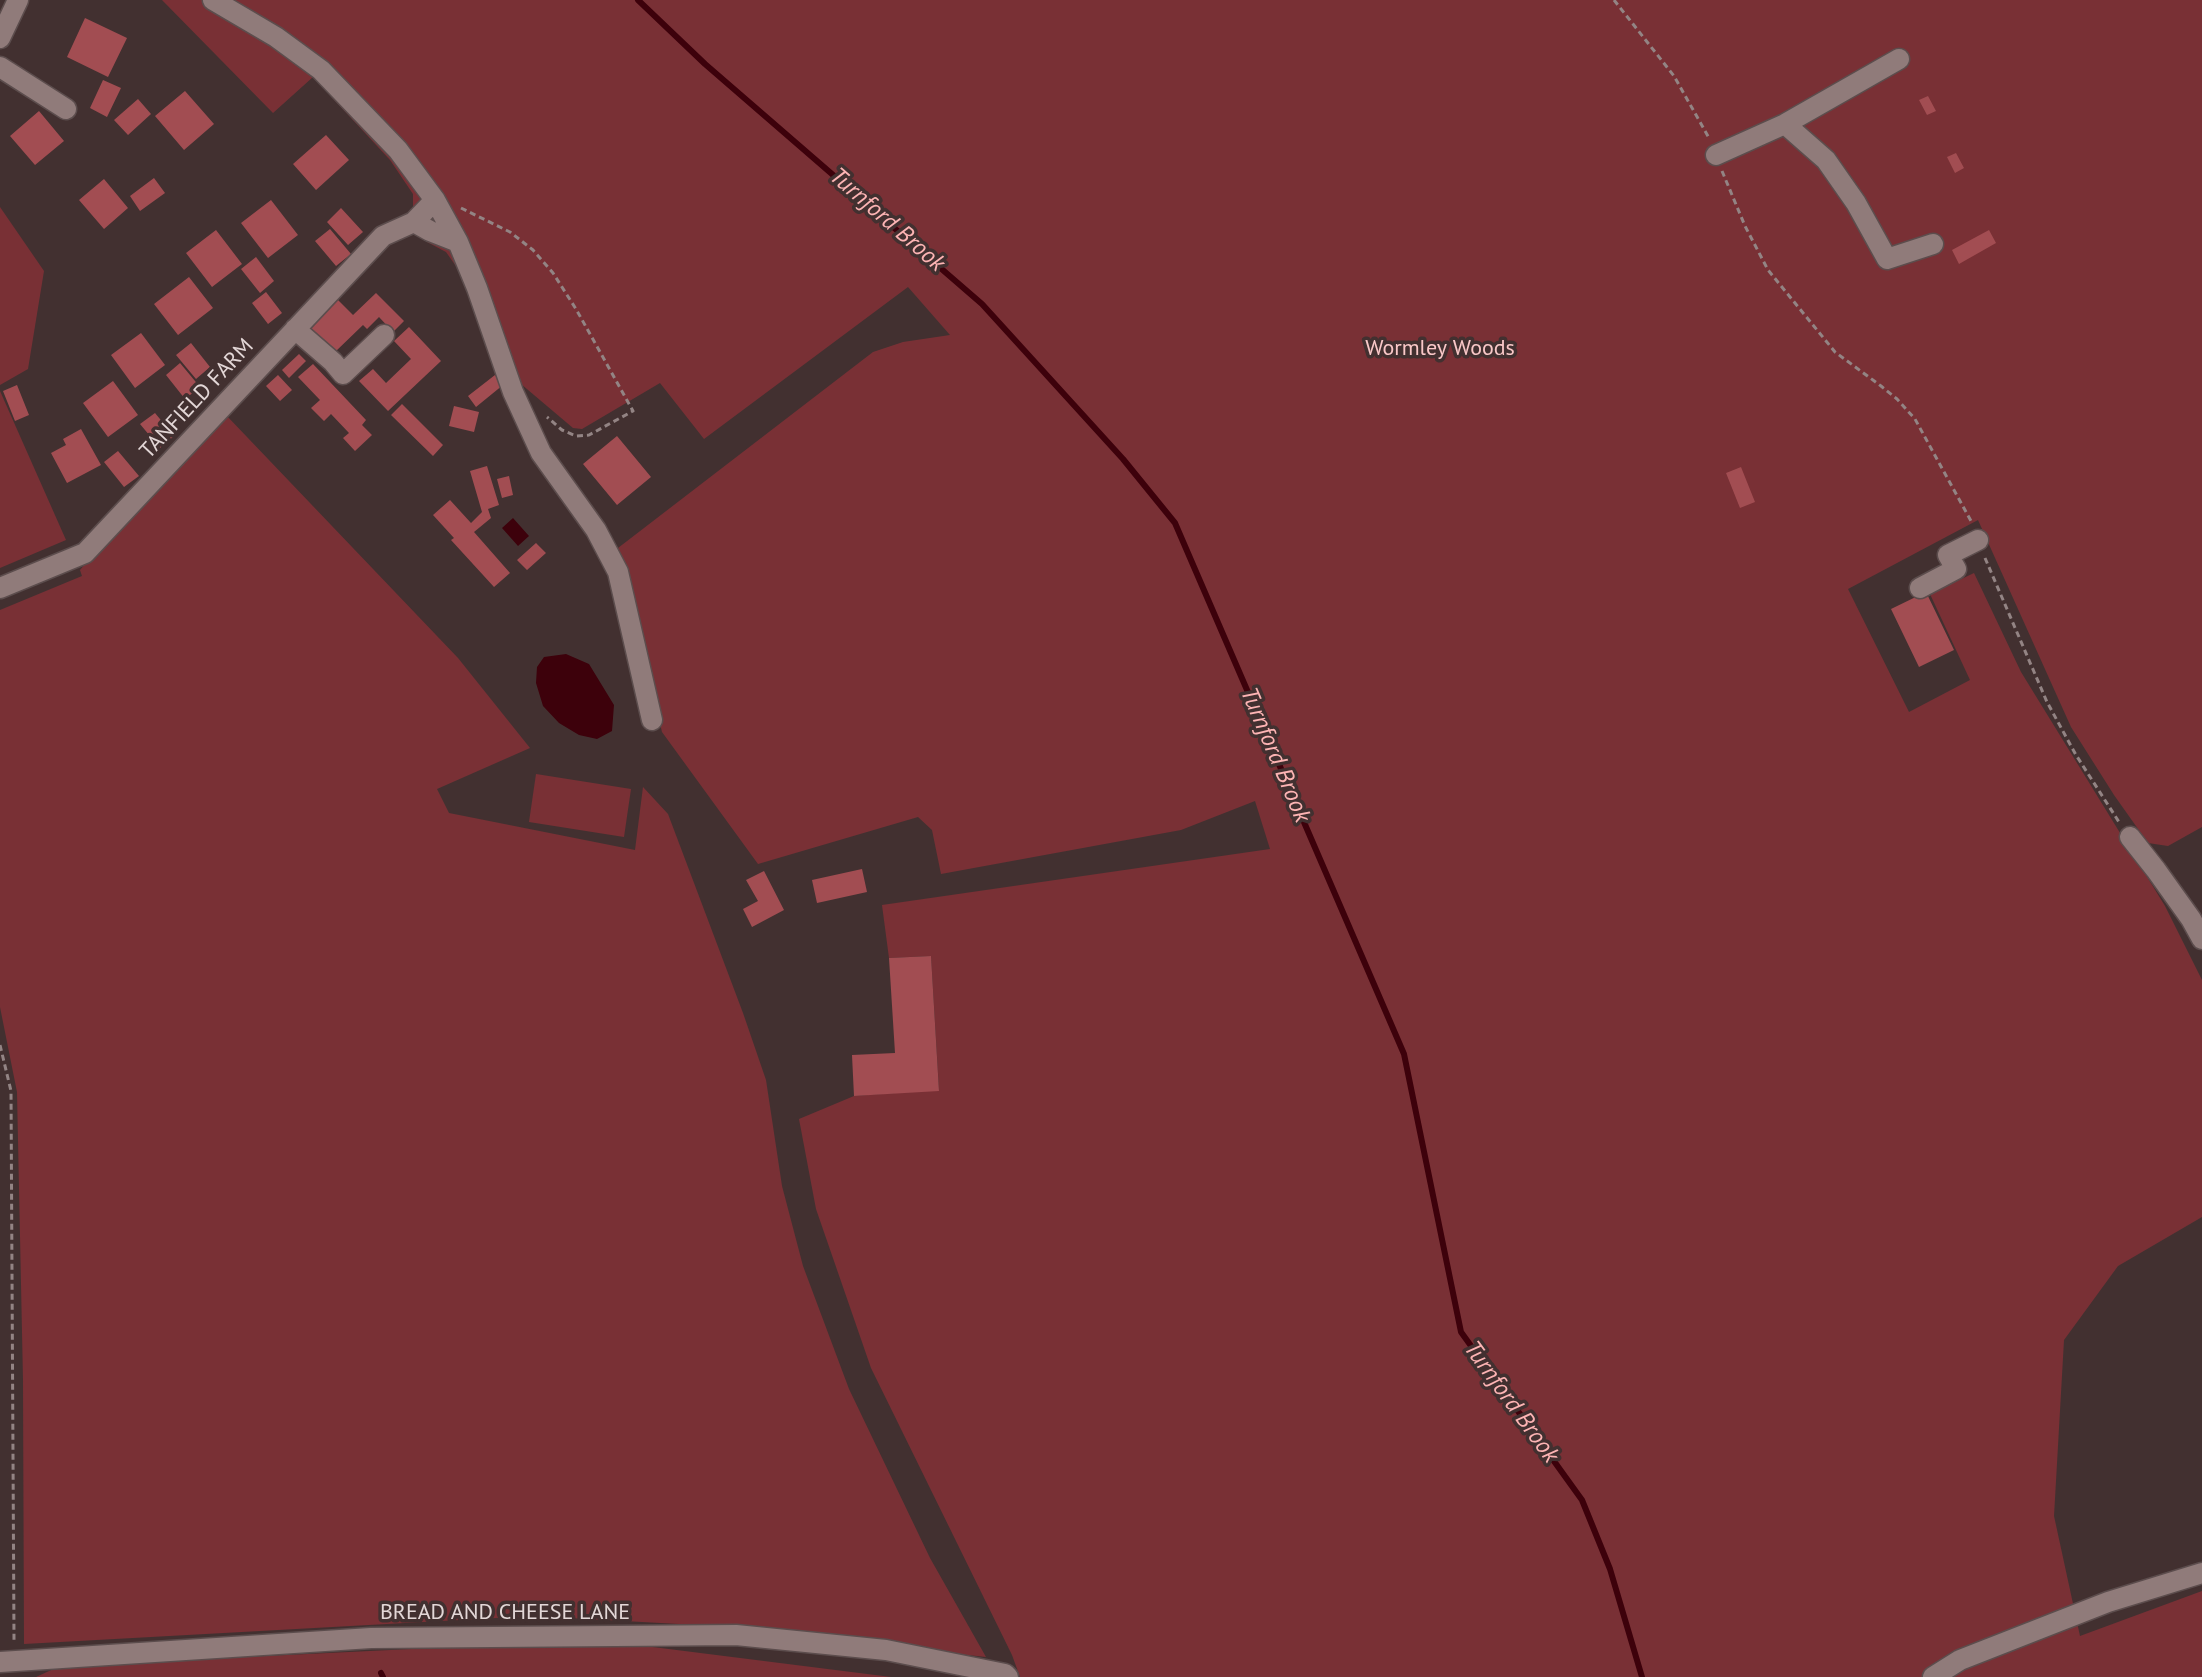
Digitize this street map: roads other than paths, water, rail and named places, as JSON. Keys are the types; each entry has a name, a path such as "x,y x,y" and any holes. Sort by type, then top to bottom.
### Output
{"street":[{"path":"0,38 18,0"},
{"path":"213,0 276,37 321,70 398,150 435,200 458,242 513,392 541,453 596,530 618,572 652,720"},
{"path":"1716,155 1785,124 1899,59"},
{"path":"0,67 66,109"},
{"path":"1785,124 1826,160 1856,203 1887,259 1933,244"},
{"name":"TANFIELD FARM","path":"0,588 85,553 383,236 414,222 435,200"},
{"path":"414,222 458,242"},
{"path":"295,329 343,374 384,335"},
{"path":"1920,588 1956,569 1948,555 1978,540"},
{"path":"2130,837 2191,919 2202,939"},
{"path":"1933,1677 1960,1660 2108,1602 2202,1573"},
{"name":"BREAD AND CHEESE LANE","path":"10,1667 371,1638 736,1635 886,1650 1008,1677"}],"waterway":[{"name":"Turnford Brook","path":"638,0 705,64 982,304 1123,459 1175,523 1404,1054 1461,1332 1582,1500 1610,1569 1642,1677"},
{"path":"381,1673 383,1677"}],"park label":[{"name":"Wormley Woods","path":"1440,349"}]}
